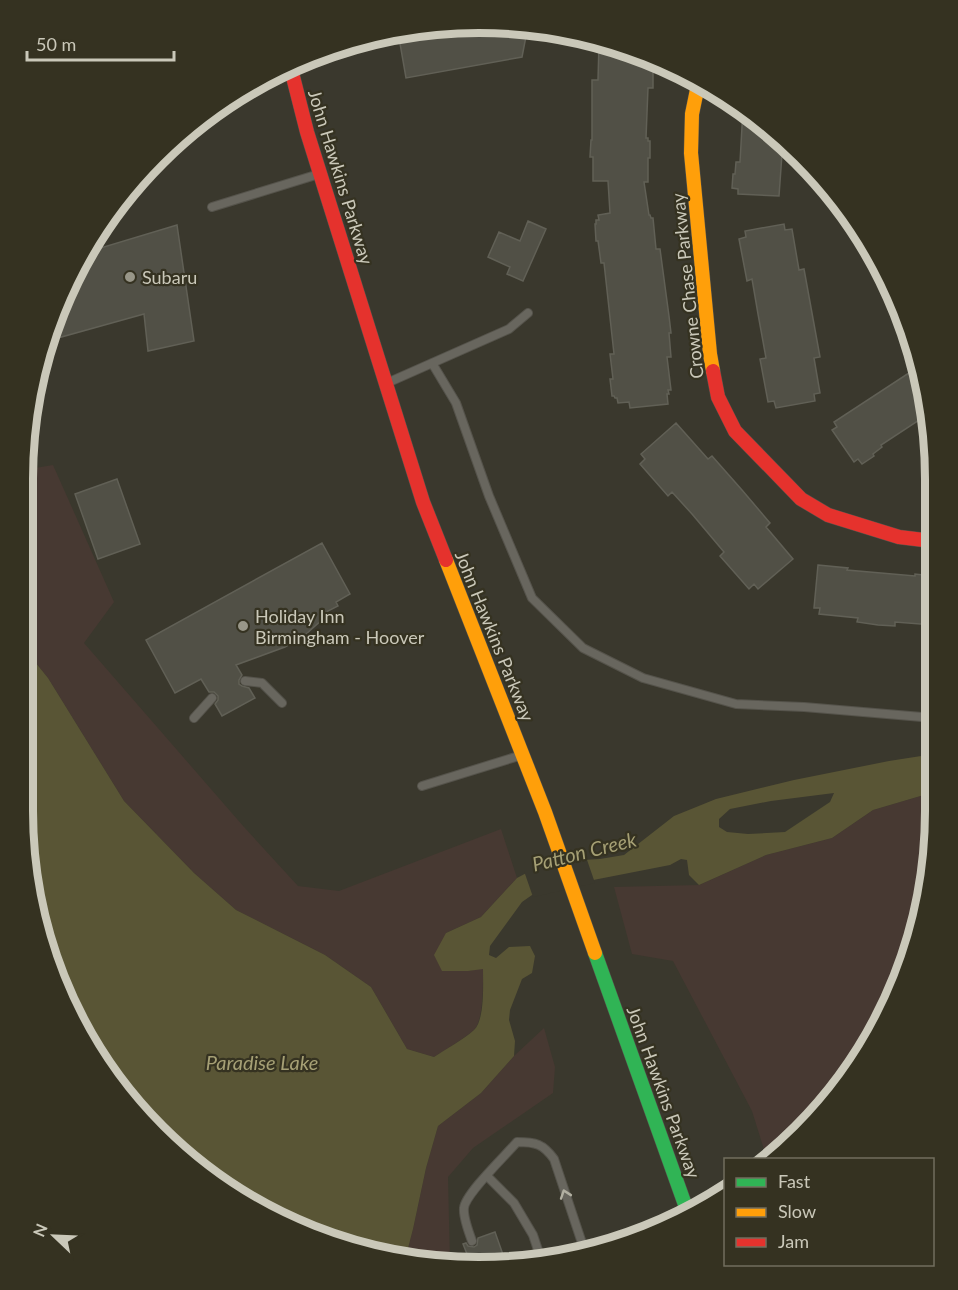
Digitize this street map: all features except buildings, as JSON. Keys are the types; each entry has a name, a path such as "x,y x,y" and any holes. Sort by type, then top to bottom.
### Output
{"main road":[{"name":"John Hawkins Parkway","path":"292,74 307,132 423,502 545,812 685,1206"},
{"name":"Crowne Chase Parkway","path":"697,90 692,114 690,153 710,354 718,397 735,431 801,499 828,515 898,537 925,540"}],"lane":[{"path":"212,207 320,174"},
{"path":"386,384 509,329 528,313"},
{"path":"432,363 456,403 489,496 532,598 583,648 644,678 736,704 925,717"},
{"path":"245,681 262,683 282,703"},
{"path":"194,718 212,699"},
{"path":"422,786 523,755"},
{"path":"472,1241 464,1208 470,1195 517,1142 531,1142 545,1148 554,1159 582,1244"},
{"path":"487,1176 514,1203 533,1234 539,1253"}],"shaded area":[{"path":"53,465 114,602 84,643 298,886 339,891 501,829 517,878 481,917 446,933 468,971 483,968 480,1018 474,1030 466,1037 434,1057 407,1049 371,987 325,955 236,910 194,873 124,801 48,678 33,659 33,468"},
{"path":"925,795 921,869 910,926 891,982 850,1059 814,1105 765,1153 752,1111 673,961 632,954 614,887 699,885 766,855 832,838 873,810"},
{"path":"544,1028 555,1067 553,1093 473,1148 448,1177 450,1256 407,1251 438,1126 481,1093 514,1056"}],"water":[{"name":"Paradise Lake","path":"33,659 48,678 124,801 194,873 236,910 325,955 371,987 407,1049 434,1057 465,1037 478,1025 483,1001 483,969 442,971 434,955 446,933 481,917 517,878 547,862 600,859 624,855 674,816 716,799 794,780 925,755 925,795 873,810 832,838 766,855 699,885 689,875 687,860 681,859 670,865 583,882 532,895 522,902 490,946 489,955 496,958 509,947 530,946 535,956 532,973 522,979 510,1010 509,1020 515,1041 514,1056 481,1093 438,1126 407,1251 392,1248 364,1242 308,1223 256,1197 207,1165 185,1146 144,1105 108,1059 67,982 48,926 42,898 34,840","holes":["834,793 830,802 785,832 748,834 727,832 719,827 719,819 730,809"]}],"pier":[{"path":"586,857 595,883 533,897 524,871 546,860"}],"traffic: fast":[{"path":"595,953 685,1206"}],"traffic: slow":[{"path":"697,90 692,114 691,153 713,371"},
{"path":"446,560 545,812 595,953"}],"traffic: jam":[{"path":"292,74 307,132 423,502 446,560"},
{"path":"713,371 718,397 735,431 801,499 828,515 899,537 925,540"}],"place":[{"name":"Subaru","path":"130,277"},
{"name":"Holiday Inn Birmingham - Hoover","path":"243,626"}],"water label":[{"name":"Patton Creek","path":"584,851"}]}
